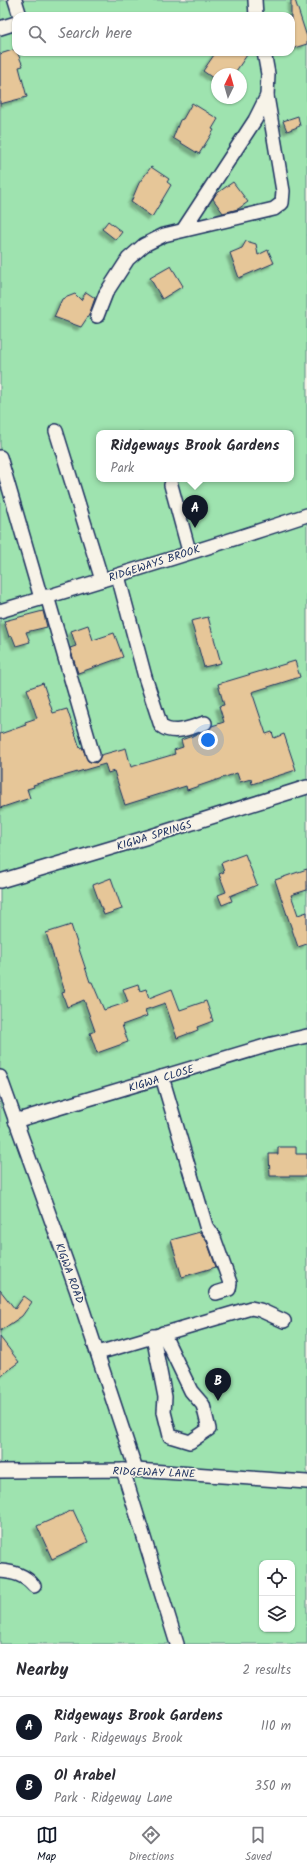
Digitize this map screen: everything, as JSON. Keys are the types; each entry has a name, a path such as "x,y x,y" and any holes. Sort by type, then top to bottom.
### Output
{"street":[{"path":"15,0 19,12"},
{"path":"255,0 256,12"},
{"path":"0,28 12,24"},
{"path":"97,316 106,294 134,252 153,239 183,230 274,209 282,203 283,191 267,96 268,74 265,56"},
{"path":"183,230 254,120 267,96"},
{"path":"56,431 102,580"},
{"path":"0,457 93,755"},
{"path":"171,485 189,552"},
{"name":"RIDGEWAYS BROOK","path":"0,611 118,576 307,515"},
{"path":"118,576 161,726 166,730 174,732 205,723"},
{"name":"KIGWA SPRINGS","path":"0,880 148,837 307,787"},
{"name":"KIGWA CLOSE","path":"15,1121 272,1044 307,1036"},
{"name":"KIGWA ROAD","path":"0,1077 3,1097 15,1121 98,1353 177,1644"},
{"path":"162,1077 206,1226 214,1238 230,1283 228,1289 216,1293"},
{"path":"98,1353 251,1308 260,1310 284,1321"},
{"path":"158,1335 191,1391 203,1405 209,1429 190,1442 170,1436 164,1412 165,1397 158,1335"},
{"name":"RIDGEWAY LANE","path":"0,1471 130,1470 307,1482"},
{"path":"0,1571 11,1572 28,1578 34,1586"}],"green space":[{"path":"0,0 307,0 307,1644 0,1644"}],"building":[{"path":"291,0 295,0 307,37 307,44 295,48 295,12 291,12"},
{"path":"12,50 12,56 19,56 23,66 19,67 27,97 0,104 0,54"},
{"path":"213,56 246,56 238,68 211,68 211,77 203,71"},
{"path":"192,103 218,119 212,129 214,130 199,154 173,138 180,120 183,119"},
{"path":"298,116 300,126 287,131 283,121"},
{"path":"151,167 169,179 167,182 171,185 152,217 131,202 139,183"},
{"path":"233,182 248,202 238,209 223,213 213,199 216,194"},
{"path":"108,221 122,232 116,240 102,229"},
{"path":"246,241 256,244 258,255 268,250 274,263 239,278 230,253 242,248"},
{"path":"171,266 183,286 162,299 150,278"},
{"path":"86,292 95,298 89,315 81,327 54,317 62,299 75,294 81,300"},
{"path":"43,611 47,627 26,632 30,642 16,646 12,636 9,637 4,621"},
{"path":"208,617 221,663 204,667 191,621"},
{"path":"88,625 93,640 114,633 123,657 78,673 70,648 76,646 71,631"},
{"path":"295,661 300,677 252,692 266,734 272,732 274,738 284,734 296,770 252,784 251,779 240,782 237,773 187,790 186,786 125,805 114,771 108,773 105,764 33,785 34,787 27,789 30,798 0,808 0,734 26,725 25,722 37,718 27,689 43,683 53,713 67,709 80,748 82,747 88,761 96,763 101,755 126,748 131,767 175,754 174,750 183,747 181,740 207,731 212,726 224,722 219,706 224,705 218,684"},
{"path":"245,854 257,885 230,896 232,901 222,905 218,895 226,892 219,874 224,872 221,863"},
{"path":"307,869 307,890 291,895 298,915 307,912 307,944 298,947 275,880"},
{"path":"111,878 122,909 104,915 93,885"},
{"path":"71,925 90,982 92,982 104,1010 128,1002 123,989 138,984 140,991 146,989 149,998 172,989 180,1010 206,1001 213,1021 197,1027 198,1030 177,1038 165,1003 145,1010 147,1016 122,1025 128,1042 97,1053 90,1033 95,1031 84,1000 67,1007 62,993 65,992 46,933"},
{"path":"278,1147 296,1147 296,1154 307,1154 307,1176 270,1176 269,1154 278,1154"},
{"path":"200,1232 207,1242 216,1267 182,1277 171,1240"},
{"path":"0,1290 15,1309 24,1296 32,1302 22,1316 0,1331"},
{"path":"0,1337 19,1362 0,1376"},
{"path":"73,1510 88,1542 52,1559 37,1526"}],"place":[{"name":"Ridgeways Brook Gardens","path":"195,528"},
{"name":"Ol Arabel","path":"218,1401"}]}
